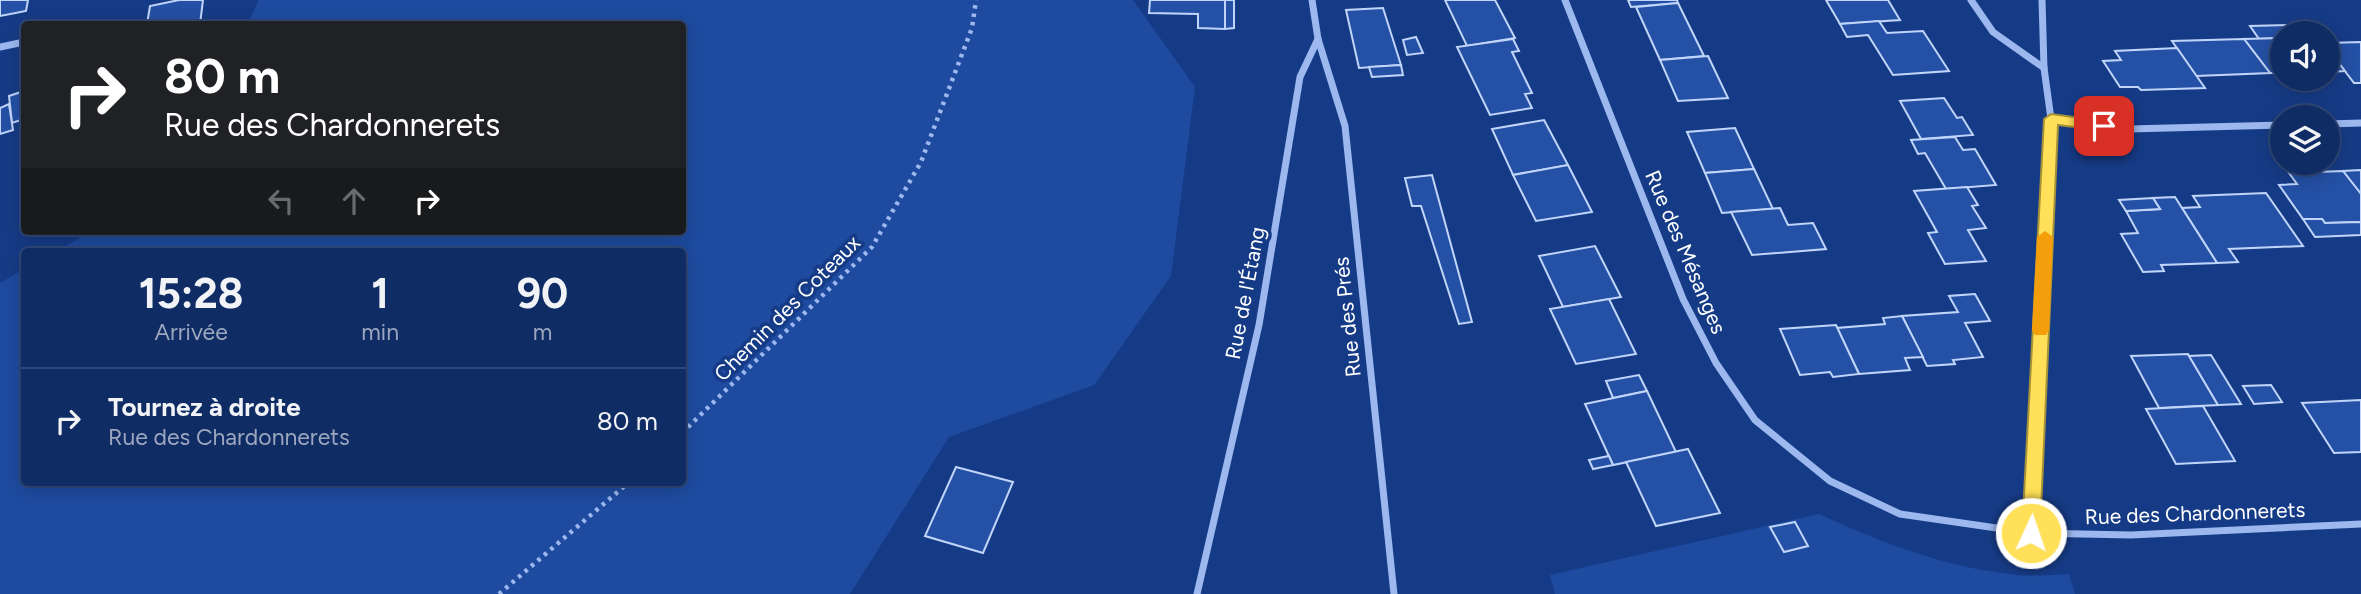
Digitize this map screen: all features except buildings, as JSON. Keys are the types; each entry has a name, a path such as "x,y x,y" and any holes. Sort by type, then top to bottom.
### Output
{"street":[{"path":"1312,0 1318,40"},
{"name":"Rue des Mésanges","path":"1565,0 1683,299 1716,363 1755,421 1830,481 1900,514 2031,533"},
{"path":"1971,0 1993,32 2044,68"},
{"path":"2031,533 2051,119 2044,68 2042,0"},
{"name":"Rue de l'Étang","path":"1197,594 1259,325 1300,77 1318,40"},
{"name":"Rue des Prés","path":"1318,40 1345,126 1394,594"},
{"path":"0,47 21,43"},
{"path":"2051,119 2130,130 2270,125"},
{"path":"2340,124 2361,123"},
{"name":"Rue des Chardonnerets","path":"2031,533 2131,535 2361,524"}],"path":[{"name":"Chemin des Coteaux","path":"686,429 872,247 921,162 972,28 976,0"},
{"path":"499,594 625,486"}],"shaded area":[{"path":"259,0 1133,0 1195,87 1171,276 1094,385 949,437 850,594 0,594 0,283 21,271 21,486 686,486 686,248 62,248 85,235 686,235 686,21 248,21"},
{"path":"1819,514 1888,543 1960,565 2016,575 2069,574 2075,594 1555,594 1550,575"}],"slow traffic":[{"path":"2040,330 2045,237"}],"route":[{"path":"2031,533 2051,119 2104,126"}]}
